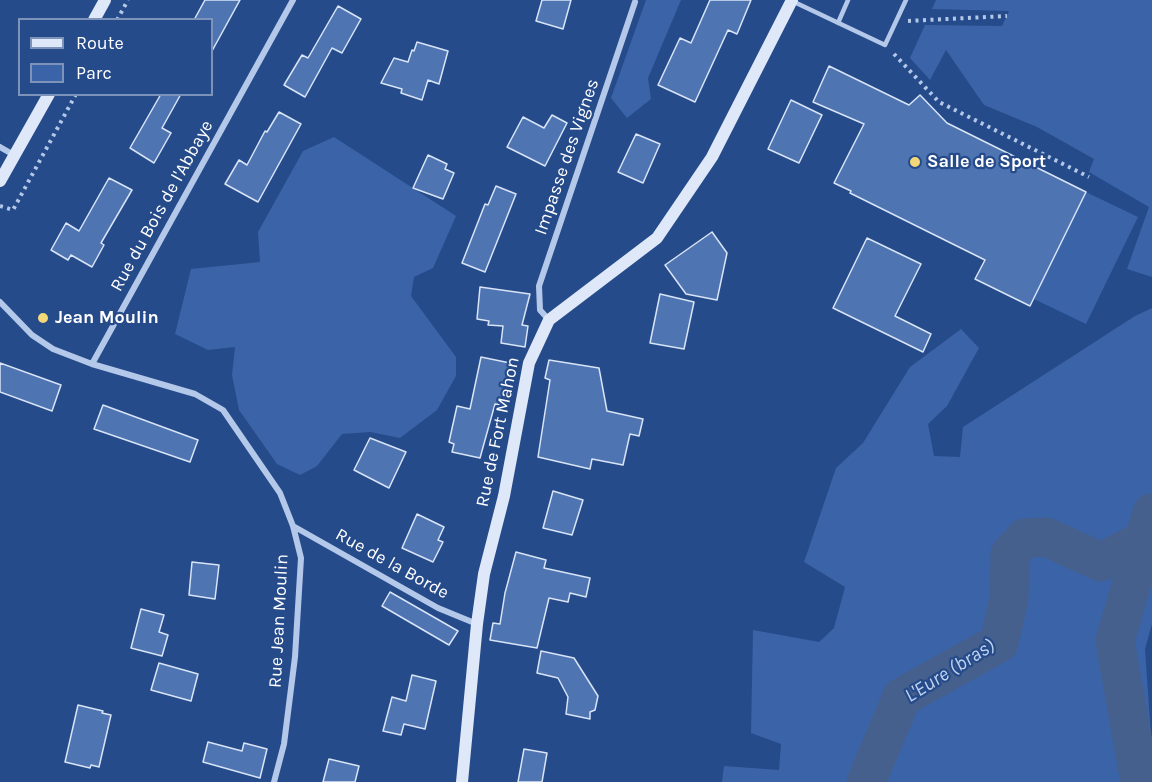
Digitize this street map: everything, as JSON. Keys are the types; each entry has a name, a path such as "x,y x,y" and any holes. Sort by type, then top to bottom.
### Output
{"street":[{"path":"95,18 105,0"},
{"name":"Rue du Bois de l'Abbaye","path":"92,364 293,0"},
{"name":"Rue de Fort Mahon","path":"462,782 484,574 504,496 529,363 549,320 657,238 712,156 792,0"},
{"name":"Impasse des Vignes","path":"549,320 540,310 539,285 635,2"},
{"path":"0,181 49,96"},
{"path":"0,147 14,155"},
{"name":"Rue Jean Moulin","path":"0,302 32,335 53,349 92,364 195,394 223,410 280,493 293,526 301,558 295,657 284,744 274,782"},
{"name":"Rue de la Borde","path":"293,526 438,608 477,624"}],"lane":[{"path":"792,0 885,45 906,0"},
{"path":"838,23 848,0"}],"path":[{"path":"118,18 128,0"},
{"path":"896,22 1007,16"},
{"path":"885,45 939,102 1089,177"},
{"path":"0,206 13,210 75,96"}],"green space":[{"path":"646,0 681,0 648,78 651,99 627,118 611,98"},
{"path":"936,0 1152,0 1152,277 1127,269 1149,207 1089,172 1094,159 1037,127 984,105 946,50 930,80 910,58 925,25 1002,26 1009,11 932,9"},
{"path":"334,137 456,216 433,268 414,277 411,296 456,357 456,376 437,410 400,438 370,432 342,434 317,466 300,475 277,464 239,410 232,375 235,347 208,350 175,334 191,269 260,262 258,232 303,151"},
{"path":"1086,192 1138,217 1086,324 1034,299"},
{"path":"1152,308 1152,624 1145,649 1152,782 722,782 724,766 779,770 781,744 751,733 753,630 819,642 834,628 845,587 804,562 836,468 863,443 910,367 961,329 979,348 947,406 928,424 934,456 960,457 963,427 1135,316"}],"building":[{"path":"205,0 240,0 213,49 213,18 195,18"},
{"path":"542,0 571,0 563,29 536,21"},
{"path":"710,0 751,0 737,34 728,30 695,102 658,85 680,38 691,43"},
{"path":"338,6 361,19 342,53 332,48 305,97 284,85 302,55 308,58"},
{"path":"417,42 448,51 439,84 428,80 422,100 401,93 402,89 381,83 394,58 408,62"},
{"path":"829,66 909,105 920,95 947,123 1086,192 1030,306 975,279 985,260 834,183 864,124 813,102"},
{"path":"160,96 180,96 162,128 171,133 154,163 130,148"},
{"path":"791,100 822,115 799,163 768,149"},
{"path":"279,112 301,124 258,202 225,184 239,160 247,165 265,131 267,132"},
{"path":"552,115 567,123 545,166 507,147 523,117 544,128"},
{"path":"636,134 660,144 643,183 618,172"},
{"path":"428,155 447,164 445,169 454,173 443,199 413,188"},
{"path":"109,178 132,190 101,243 104,245 92,267 71,255 68,260 51,250 66,223 79,231"},
{"path":"496,186 516,194 485,272 462,263 485,204 488,205"},
{"path":"712,232 727,253 717,300 686,294 665,265"},
{"path":"867,238 921,264 895,316 931,334 923,352 833,308"},
{"path":"480,287 530,294 522,325 528,326 525,347 501,343 503,326 488,325 489,321 477,319"},
{"path":"660,294 694,302 684,349 650,343"},
{"path":"481,357 510,363 501,405 495,404 480,458 452,452 454,444 449,442 457,406 470,409"},
{"path":"549,360 599,368 607,411 643,419 639,436 630,434 623,465 592,459 590,469 538,457 550,380 545,378"},
{"path":"0,363 61,385 52,411 0,392"},
{"path":"103,405 198,440 190,462 94,429"},
{"path":"370,438 406,452 389,488 354,470"},
{"path":"553,491 583,500 572,535 543,528"},
{"path":"417,514 444,527 438,540 443,542 433,562 402,548"},
{"path":"516,552 546,560 544,568 590,578 586,597 570,593 568,602 549,598 537,648 490,640 493,623 500,624 505,593"},
{"path":"192,562 219,565 215,599 189,595"},
{"path":"390,592 458,631 449,645 382,606"},
{"path":"141,609 164,615 159,632 168,635 162,656 131,648"},
{"path":"541,651 574,658 598,696 595,710 590,712 590,719 566,714 568,697 558,678 537,673"},
{"path":"159,663 198,674 191,701 151,690"},
{"path":"412,675 436,681 425,729 404,724 401,735 383,731 392,697 406,701"},
{"path":"78,705 111,715 99,767 91,765 90,768 65,762"},
{"path":"208,742 242,751 244,743 267,749 260,778 203,762"},
{"path":"524,749 547,753 542,782 518,782"},
{"path":"329,759 359,766 355,782 323,782"}],"waterway":[{"name":"L'Eure (bras)","path":"866,782 902,697 999,643 1009,599 1010,554 1025,538 1046,537 1101,562 1144,540 1152,513"},
{"path":"1140,782 1115,641 1144,540"}],"place":[{"name":"Salle de Sport","path":"915,162"},
{"name":"Jean Moulin","path":"43,318"}]}
